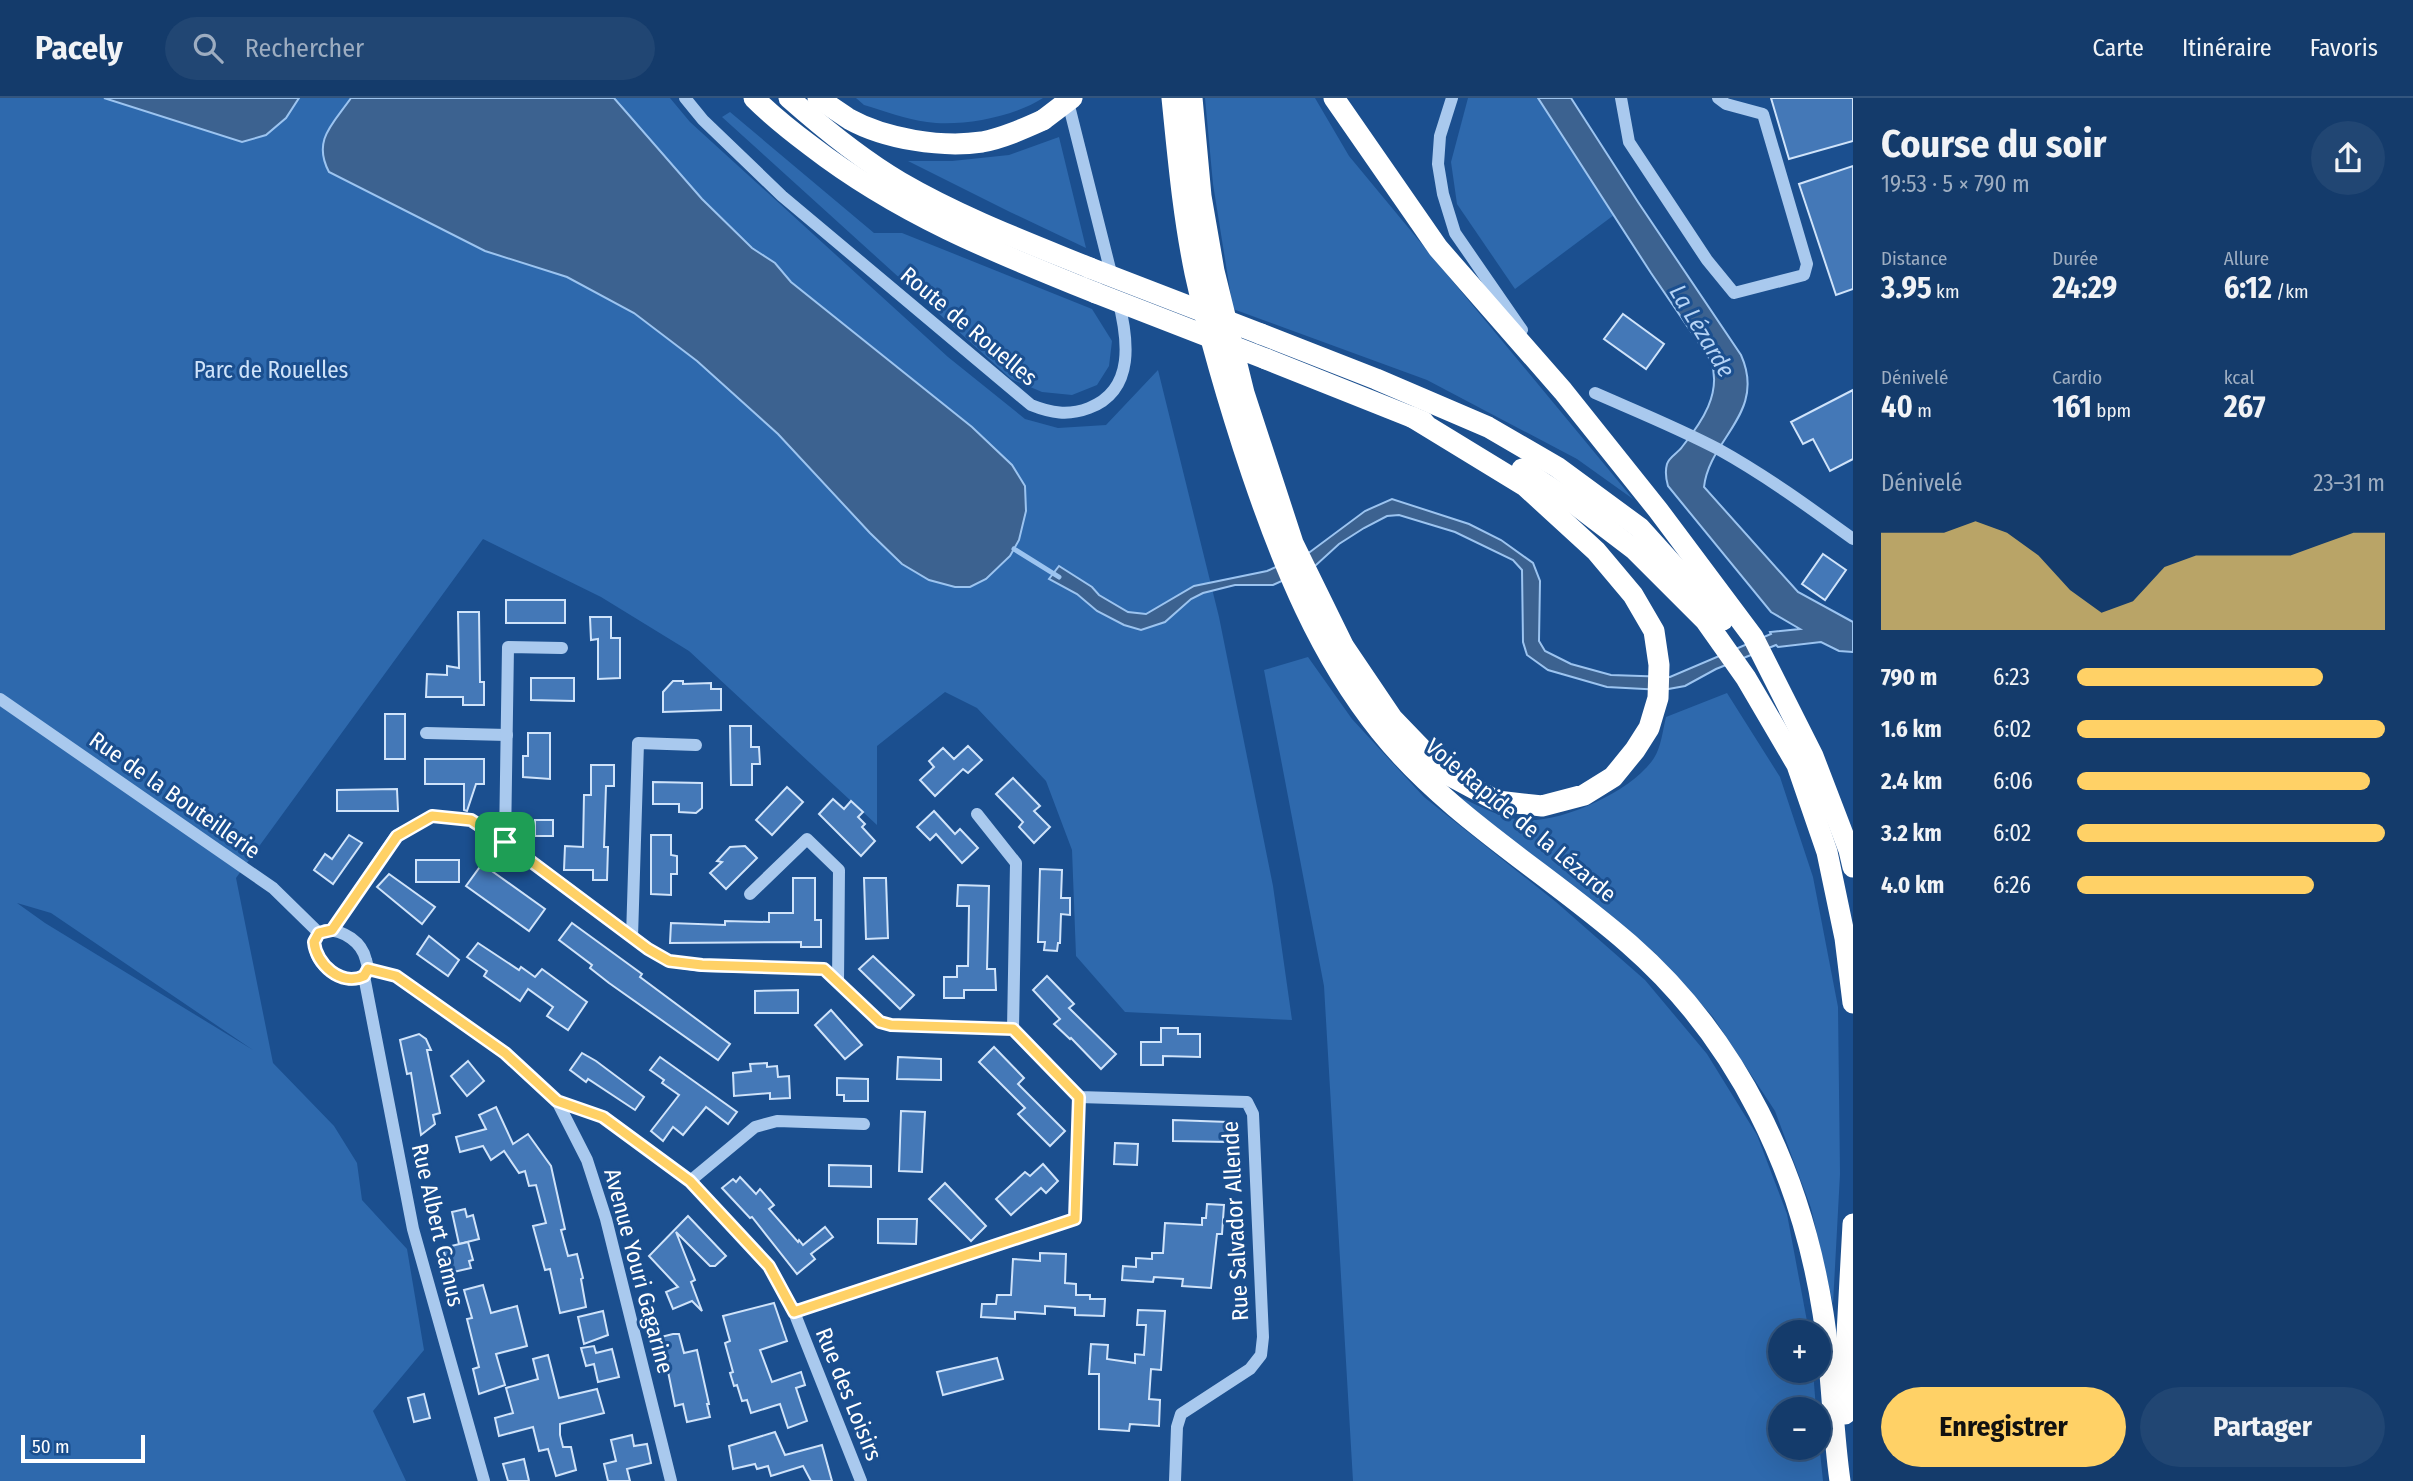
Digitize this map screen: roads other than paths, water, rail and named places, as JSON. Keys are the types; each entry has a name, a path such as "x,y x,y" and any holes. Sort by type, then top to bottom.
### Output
{"highway":[{"path":"754,98 826,158 890,202 987,250 1266,359 1508,460 1572,502 1635,550 1705,620 1739,641"},
{"path":"789,98 820,125 899,181 994,229 1376,379 1488,428 1557,467 1640,528 1779,690 1813,756 1853,867"},
{"path":"818,98 852,120 901,139 946,143 981,142 1016,132 1043,120 1072,98"},
{"name":"Voie Rapide de la Lézarde","path":"1172,98 1181,185 1195,272 1225,392 1289,575 1314,629 1345,683 1381,733 1416,770 1462,812 1630,945 1694,1010 1724,1052 1772,1138 1790,1180 1806,1232 1824,1317 1840,1481"},
{"name":"Voie Rapide de la Lézarde","path":"1192,98 1200,196 1212,259 1248,406 1293,543 1344,647 1392,718 1446,773 1497,801 1542,806 1584,795 1613,776 1649,728 1658,698 1659,665 1654,631 1633,596 1596,551 1525,486 1412,418"},
{"path":"1334,98 1438,247 1563,391 1658,510 1752,661 1797,765 1827,852 1845,938 1853,1003"},
{"path":"1848,1481 1845,1371 1853,1224"}],"street":[{"name":"Route de Rouelles","path":"685,98 703,120 782,196 1016,394 1031,405 1049,412 1065,413 1080,411 1108,399 1121,375 1126,354 1126,330 1067,98"},
{"path":"1452,98 1440,136 1438,164 1443,194 1455,233 1563,391"},
{"path":"1621,98 1629,142 1707,260 1734,293 1804,275 1807,264 1763,114 1726,104 1718,98"},
{"path":"1595,393 1721,450 1853,539"},
{"path":"505,842 508,647 562,648"},
{"name":"Rue de la Bouteillerie","path":"0,699 273,888 326,931"},
{"path":"426,733 507,735"},
{"path":"632,937 638,743 696,745"},
{"path":"977,814 1016,863 1013,1029"},
{"path":"326,931 347,935 358,944 364,952 366,972 351,979 326,968 318,959 314,942 326,931 397,836 432,816 471,820 669,961 702,965 824,969 880,1022 891,1025 1013,1029 1079,1097 1075,1219 794,1312"},
{"path":"750,894 807,838 839,870 838,982"},
{"name":"Avenue Youri Gagarine","path":"366,972 396,976 505,1053 557,1101 587,1160 606,1219 671,1481"},
{"name":"Rue Albert Camus","path":"366,972 413,1229 484,1481"},
{"name":"Rue Salvador Allende","path":"1079,1097 1247,1102 1253,1114 1263,1337 1261,1355 1250,1369 1181,1414 1177,1427 1175,1481"},
{"name":"Rue des Loisirs","path":"557,1101 603,1117 690,1181 769,1266 794,1312 861,1481"},
{"path":"690,1181 755,1128 777,1121 864,1124"}],"water":[{"path":"104,98 299,98 286,118 266,135 242,142"},
{"path":"351,98 614,98 702,199 752,248 775,263 791,282 972,427 1012,465 1025,486 1026,511 1019,540 1010,556 986,579 970,587 955,587 929,580 902,564 778,434 697,361 634,313 567,277 485,251 329,172 324,161 324,141 332,124"},
{"name":"La Lézarde","path":"1538,98 1571,98 1741,355 1747,375 1747,393 1742,410 1708,470 1704,487 1798,592 1853,622 1853,652 1839,651 1821,642 1778,647 1776,645 1716,669 1685,686 1663,690 1607,687 1548,670 1527,655 1523,642 1522,570 1513,560 1455,532 1399,515 1387,516 1364,528 1339,544 1315,566 1273,585 1235,585 1203,593 1191,599 1165,622 1141,630 1124,625 1097,611 1077,594 1049,579 1059,566 1128,612 1146,614 1194,586 1267,571 1310,552 1365,511 1392,499 1469,524 1501,540 1533,563 1540,581 1539,641 1545,651 1571,664 1611,675 1670,677 1771,634 1770,632 1800,629 1771,612 1668,486 1668,462 1697,428 1712,396 1714,373 1711,361"}],"waterway":[{"path":"1014,549 1059,577"}],"park label":[{"name":"Parc de Rouelles","path":"271,370"}]}
